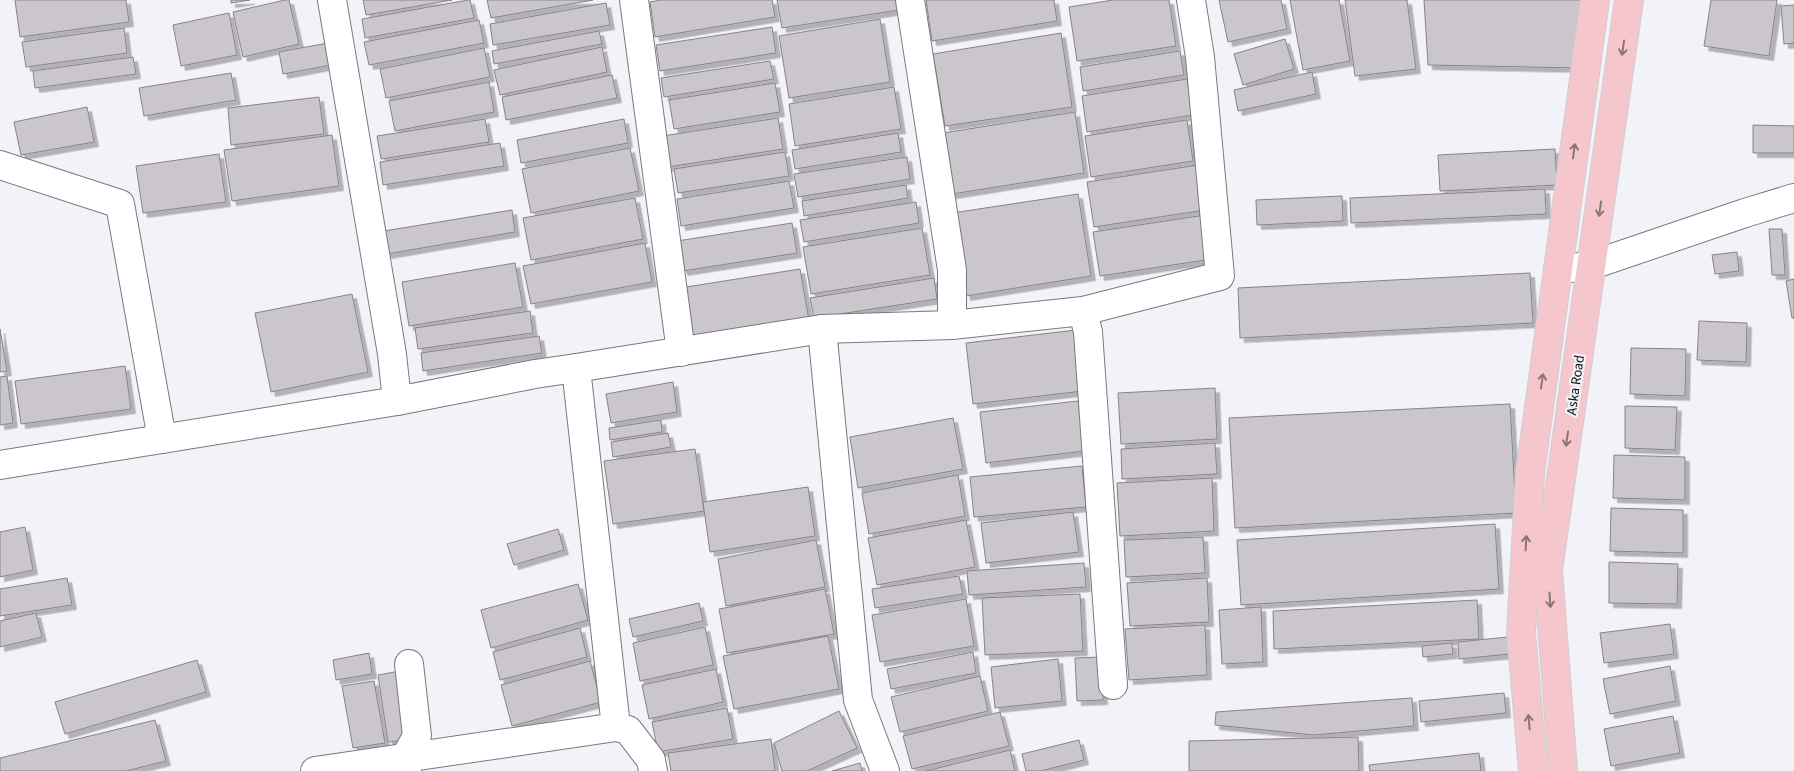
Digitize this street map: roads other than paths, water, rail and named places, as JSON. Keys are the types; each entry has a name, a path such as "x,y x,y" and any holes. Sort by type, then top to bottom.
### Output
{"highway":[{"path":"1533,771 1521,632 1530,473 1595,0"},
{"name":"Aska Road","path":"1563,771 1548,570 1629,0"}],"street":[{"path":"332,0 392,354 397,401"},
{"path":"634,0 681,352"},
{"path":"910,0 952,270 952,326"},
{"path":"0,465 397,401 535,374 822,329 952,326 1083,312 1220,276 1200,58 1191,0"},
{"path":"0,165 120,204 162,439"},
{"path":"1558,270 1592,265 1794,198"},
{"path":"1083,312 1088,332 1113,685"},
{"path":"822,329 858,700 885,771"},
{"path":"576,368 616,727"},
{"path":"406,764 417,736 410,664"},
{"path":"316,771 406,764 616,727 628,730 651,760 653,771"}]}
